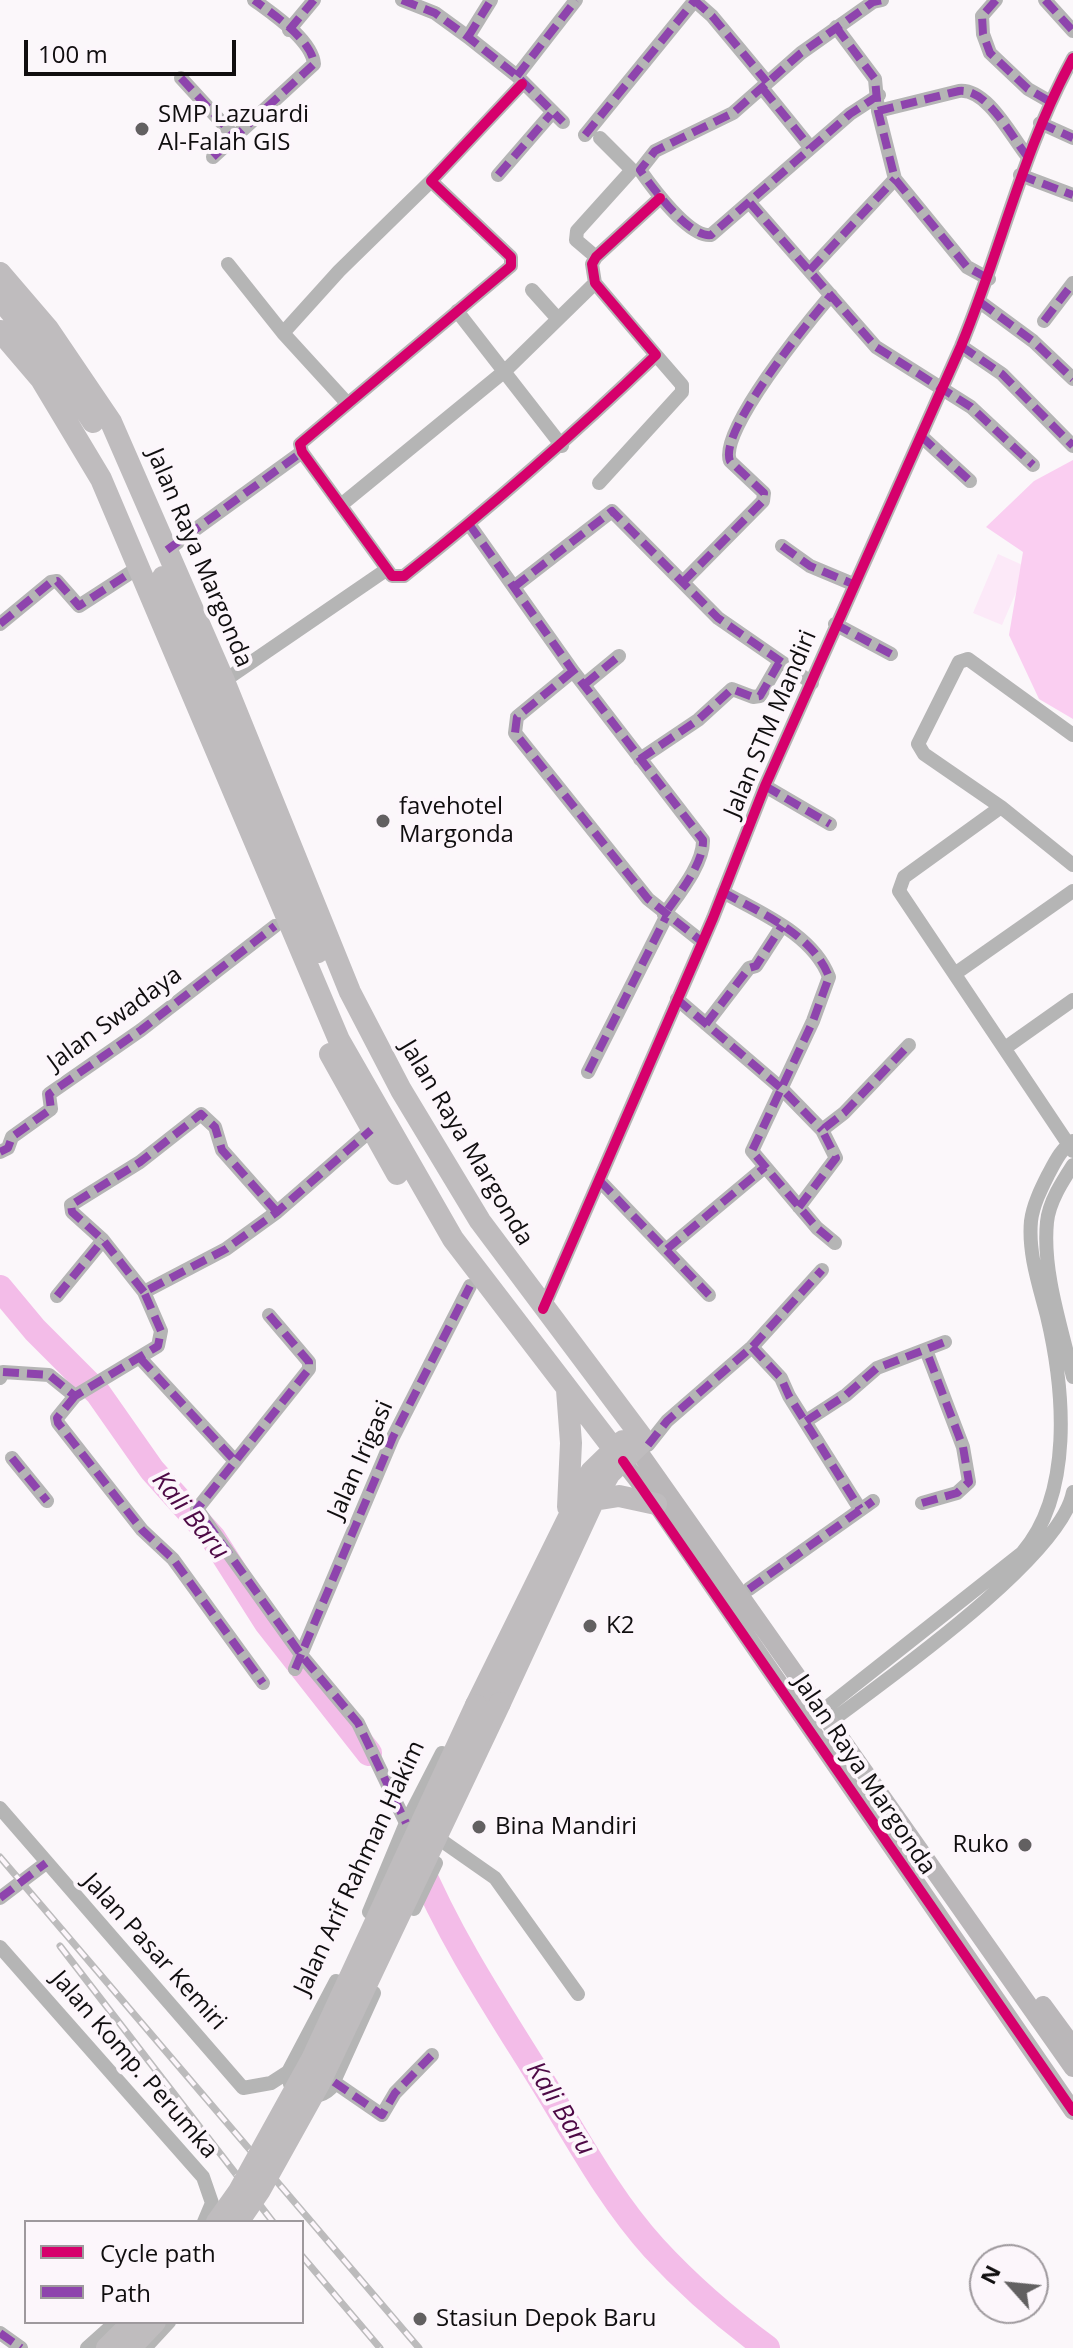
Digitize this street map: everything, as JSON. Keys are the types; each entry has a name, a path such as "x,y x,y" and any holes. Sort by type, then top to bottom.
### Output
{"highway":[{"name":"Jalan Raya Margonda","path":"0,273 9,311 41,379 77,435 142,557 217,685 337,1016 371,1130 561,1384"},
{"name":"Jalan Raya Margonda","path":"9,311 83,376 111,422 142,557 275,926 474,1224 633,1444"},
{"name":"Jalan Raya Margonda","path":"0,349 142,557 337,1016 423,1203 470,1286 530,1362 633,1444"},
{"path":"561,1384 571,1443 567,1520"},
{"name":"Jalan Arif Rahman Hakim","path":"218,2220 246,2180 312,2059 476,1705 502,1675 594,1500 633,1444"},
{"name":"Jalan Arif Rahman Hakim","path":"239,2220 260,2190 319,2084 500,1703 502,1675 567,1520 591,1472 633,1444"},
{"path":"594,1500 619,1496 656,1504"},
{"path":"107,2348 131,2324"},
{"path":"130,2348 153,2324"}],"main road":[{"name":"Jalan Raya Margonda","path":"633,1444 656,1504 1073,2111"},
{"name":"Jalan Raya Margonda","path":"633,1444 749,1589 1073,2068"},
{"name":"Jalan Raya Margonda","path":"633,1444 830,1713"},
{"name":"Jalan Raya Margonda","path":"967,1910 1073,2046"}],"street":[{"path":"213,157 314,64 312,54 254,0"},
{"path":"289,30 314,0"},
{"path":"402,0 417,3 435,13 468,37 520,80 557,118 498,175"},
{"path":"468,37 491,0"},
{"path":"283,333 339,271 431,181 520,80 576,0"},
{"path":"596,257 576,240 577,231 632,170 593,136 694,0 712,16 810,147"},
{"path":"996,0 982,16 986,48 1028,89 1049,101"},
{"path":"1045,0 1073,31"},
{"path":"876,1 836,27 728,116 655,151 640,170 660,198 705,236 750,203 810,147 879,95"},
{"path":"836,27 875,79 879,95 878,111 895,179 967,267 989,279"},
{"name":"Jalan STM Mandiri","path":"538,1314 600,1181 835,624 980,302 1027,154 1049,101 1073,58"},
{"path":"181,78 235,137"},
{"path":"878,111 963,90 972,91 985,102 1027,154"},
{"path":"1040,123 1073,138"},
{"path":"1020,175 1073,195"},
{"path":"810,270 895,179"},
{"path":"431,181 511,257 508,271 302,441 302,452 392,576 404,576 469,524 562,446 656,355"},
{"path":"599,483 682,392 682,385 595,283 592,273 596,257 660,198"},
{"path":"750,203 876,347 971,407 1033,465"},
{"path":"228,264 283,333 347,403"},
{"path":"341,505 506,370 595,283"},
{"path":"1044,321 1073,283"},
{"path":"532,290 558,319"},
{"path":"683,582 763,501 764,493 730,461 729,443 772,370 831,295"},
{"path":"980,302 1033,341 1073,379"},
{"path":"457,311 506,370 562,446"},
{"path":"961,346 1002,374 1073,446"},
{"path":"921,436 970,481"},
{"path":"0,624 51,582 57,581 79,606 142,557 302,452"},
{"path":"514,587 612,511 718,618 812,683"},
{"path":"469,524 573,671 704,844 588,1072"},
{"path":"782,546 810,566 853,584"},
{"path":"217,685 386,570"},
{"path":"835,624 891,654"},
{"path":"585,684 619,656"},
{"path":"1073,735 968,659 959,662 920,736 920,749 1001,807 1073,865"},
{"path":"640,759 698,720 732,689 753,697 760,696 779,663"},
{"path":"573,671 517,717 515,733 665,916 701,941"},
{"path":"765,786 830,824"},
{"path":"1001,807 904,877 899,886 900,895 1071,1145 1044,1183 1031,1221 1032,1257 1073,1377"},
{"path":"956,973 1073,891"},
{"path":"723,892 782,926 811,948 829,977 813,1021 782,1089 752,1144 752,1151 799,1207 835,1243"},
{"name":"Jalan Swadaya","path":"0,1152 8,1148 12,1137 51,1109 49,1094 141,1030 275,926"},
{"path":"706,1024 749,968 756,966 782,926"},
{"path":"677,999 782,1089 822,1130 836,1158 799,1207"},
{"path":"1005,1048 1073,1000"},
{"path":"822,1130 844,1113 909,1045"},
{"path":"263,1683 173,1559 142,1530 57,1418 77,1396 158,1346 162,1335 144,1292 103,1240 72,1212 71,1205 140,1162 202,1114 215,1127 222,1150 277,1212"},
{"path":"144,1292 226,1249 277,1212 371,1130"},
{"path":"1045,1536 1059,1495 1069,1435 1053,1315 1047,1224 1051,1206 1073,1165"},
{"path":"667,1249 765,1167"},
{"path":"600,1181 709,1295"},
{"path":"57,1296 103,1240"},
{"path":"633,1444 667,1421 752,1347 822,1270"},
{"name":"Jalan Irigasi","path":"298,1663 393,1437 470,1286"},
{"path":"1053,1315 1073,1302"},
{"path":"269,1315 309,1362 309,1369 197,1509 298,1663 358,1723 406,1823"},
{"path":"806,1421 846,1395 877,1368 945,1342"},
{"path":"749,1589 867,1505 806,1421 781,1378 752,1347"},
{"path":"922,1503 957,1493 969,1482 963,1447 926,1350"},
{"path":"140,1358 235,1461"},
{"path":"0,1378 3,1372 49,1375 77,1396"},
{"path":"12,1458 47,1501"},
{"path":"830,1713 1064,1519 1073,1492"},
{"name":"Jalan Arif Rahman Hakim","path":"288,2072 333,1988 406,1823 455,1727 502,1675"},
{"name":"Jalan Arif Rahman Hakim","path":"334,2082 489,1744 502,1675"},
{"name":"Jalan Pasar Kemiri","path":"0,1808 243,2088 271,2083 288,2072"},
{"path":"445,1843 495,1878 578,1994"},
{"path":"0,1898 46,1863"},
{"name":"Jalan Komp. Perumka","path":"0,1947 203,2177 212,2203 206,2220"},
{"path":"288,2072 290,2084 310,2097 324,2094 334,2082 382,2115 395,2093 432,2055"},
{"path":"87,2348 114,2324"},
{"path":"145,2348 167,2324"},
{"path":"0,2333 21,2348"}],"shaded area":[{"path":"1073,460 1073,719 1039,699 1009,635 1023,552 986,527 1034,481"},
{"path":"998,554 1027,567 1002,625 973,613"}],"waterway":[{"name":"Kali Baru","path":"0,1288 35,1330 98,1393 152,1470 213,1538 267,1623 369,1753"},
{"name":"Kali Baru","path":"417,1859 470,1965 620,2205 680,2275 767,2348"}],"railway":[{"path":"0,1857 419,2348"},
{"path":"60,1946 271,2220"},
{"path":"304,2258 380,2348"}],"marked path":[{"path":"213,157 314,64 312,55 299,37 254,0"},
{"path":"289,30 314,0"},
{"path":"402,0 435,13 468,37 517,76 563,122"},
{"path":"468,37 491,0"},
{"path":"517,76 576,0"},
{"path":"694,0 712,16 767,82"},
{"path":"585,135 695,0"},
{"path":"879,95 850,114 711,235 702,234 682,220 640,170 655,151 733,113 801,53 873,2 882,0"},
{"path":"996,0 982,16 983,34 990,53 1028,89 1049,101"},
{"path":"1045,0 1073,31"},
{"path":"836,27 875,79 878,111 895,179 967,267 989,279"},
{"path":"181,78 235,137"},
{"path":"763,89 810,147"},
{"path":"878,111 959,91 969,92 989,105 1027,156"},
{"path":"498,175 551,114"},
{"path":"1040,123 1073,138"},
{"path":"1020,175 1073,195"},
{"path":"810,270 895,179"},
{"path":"750,203 876,347 971,407 1033,465"},
{"path":"1044,321 1073,283"},
{"path":"683,582 763,501 764,493 730,461 730,446 751,402 768,376 831,295"},
{"path":"980,302 1033,341 1073,379"},
{"path":"961,346 1002,374 1073,446"},
{"path":"921,436 970,481"},
{"path":"167,550 302,452"},
{"path":"514,587 612,511 718,618 812,683"},
{"path":"469,524 573,671 703,840 695,869 664,915"},
{"path":"782,546 810,566 853,584"},
{"path":"0,624 51,582 57,581 79,606 130,573"},
{"path":"835,624 891,654"},
{"path":"585,684 619,656"},
{"path":"640,759 698,720 732,689 753,697 760,696 779,663"},
{"path":"573,671 517,717 515,733 648,899 701,941"},
{"path":"765,786 830,824"},
{"path":"723,892 798,937 811,949 829,977 813,1021 752,1151 817,1228 835,1243"},
{"path":"588,1072 666,917"},
{"path":"0,1152 8,1148 12,1137 51,1109 49,1094 141,1030 275,926"},
{"path":"706,1024 749,968 756,966 782,926"},
{"path":"677,999 782,1089 822,1130"},
{"path":"799,1207 836,1158 822,1130 844,1113 909,1045"},
{"path":"144,1292 103,1240 72,1212 71,1205 140,1162 201,1114 215,1127 222,1150 277,1212"},
{"path":"3,1372 49,1375 75,1396 158,1346 161,1331 144,1292 226,1249 277,1212 371,1130"},
{"path":"667,1249 765,1167"},
{"path":"600,1181 709,1295"},
{"path":"57,1296 103,1240"},
{"path":"648,1445 667,1421 752,1347 822,1270"},
{"path":"295,1669 393,1437 470,1286"},
{"path":"269,1315 309,1362 309,1369 197,1509 302,1656 358,1723 406,1823"},
{"path":"806,1421 846,1395 877,1368 945,1342"},
{"path":"752,1347 781,1378 789,1396 860,1509"},
{"path":"922,1503 957,1493 969,1482 963,1447 926,1350"},
{"path":"140,1358 235,1461"},
{"path":"75,1396 57,1418 58,1423 142,1530 173,1559 263,1683"},
{"path":"12,1458 47,1501"},
{"path":"749,1589 873,1501"},
{"path":"0,1898 46,1863"},
{"path":"334,2082 382,2115 395,2093 432,2055"},
{"path":"0,2333 21,2348"}],"cycle path":[{"path":"543,1309 713,918 765,786 961,346 1026,164 1073,58"},
{"path":"522,84 431,181 511,257 511,266 300,444 302,452 392,576 404,576 469,523 564,441 656,355 595,283 592,264 660,198"},
{"path":"623,1461 1073,2111"}],"place":[{"name":"SMP Lazuardi Al-Falah GIS","path":"142,129"},
{"name":"favehotel Margonda","path":"383,821"},
{"name":"K2","path":"590,1626"},
{"name":"Bina Mandiri","path":"479,1827"},
{"name":"Ruko","path":"1025,1845"},
{"name":"Stasiun Depok Baru","path":"420,2319"}]}
